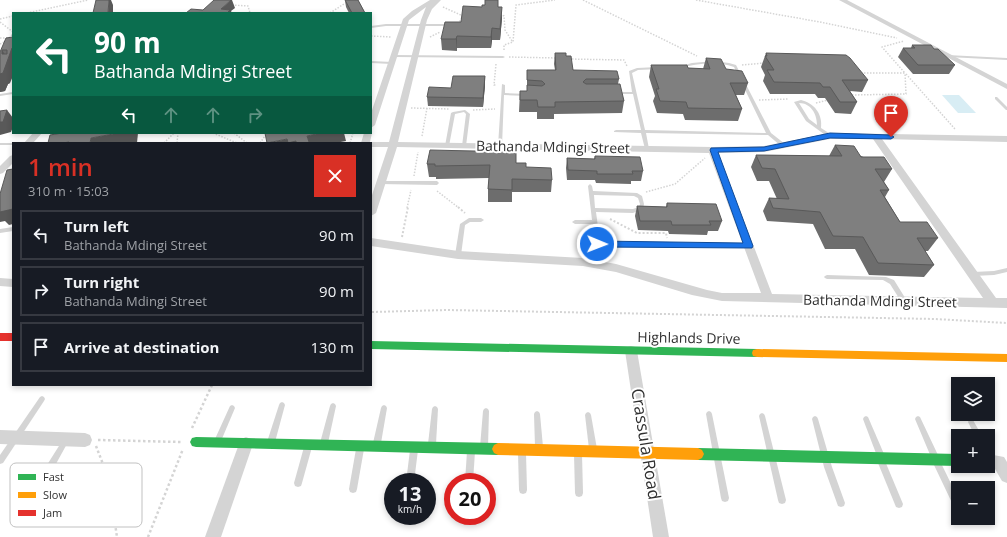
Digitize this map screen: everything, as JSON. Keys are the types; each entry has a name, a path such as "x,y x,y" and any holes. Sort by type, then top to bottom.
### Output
{"street":[{"path":"372,122 408,16 434,0"},
{"path":"372,210 393,145 423,25 429,8 438,0"},
{"path":"842,0 1007,87"},
{"path":"29,142 37,134"},
{"name":"Bathanda Mdingi Street","path":"372,144 713,150 764,149 830,136 1007,139"},
{"path":"876,137 993,303"},
{"path":"713,150 768,298"},
{"path":"0,171 11,162"},
{"name":"Bathanda Mdingi Street","path":"372,242 458,255 550,259 600,265 644,275 706,294 730,297 1007,303"},
{"path":"0,282 12,283"},
{"path":"0,337 12,337"},
{"name":"Highlands Drive","path":"372,345 1007,358"},
{"name":"Crassula Road","path":"631,351 661,537"},
{"path":"0,437 85,440"},
{"path":"196,442 881,460 951,460"},
{"path":"213,537 246,444"},
{"path":"995,460 1007,476"}],"lane":[{"path":"372,27 404,25 457,26"},
{"path":"372,62 415,56 503,57"},
{"path":"948,56 1007,59"},
{"path":"675,67 702,63 728,63 735,66 769,134 783,145"},
{"path":"647,149 630,74 633,70 637,69 664,68"},
{"path":"500,146 503,85"},
{"path":"0,94 12,93"},
{"path":"606,93 635,93"},
{"path":"503,94 534,95"},
{"path":"996,98 1007,109"},
{"path":"820,127 819,120 811,104 804,101 796,102 807,120 820,127 830,136"},
{"path":"447,146 452,114 454,112 465,111 468,114 464,146"},
{"path":"616,131 769,134"},
{"path":"0,144 12,144"},
{"path":"381,183 437,183"},
{"path":"590,186 600,265"},
{"path":"591,193 638,195 642,204 641,208 636,210 593,210"},
{"path":"458,255 462,226 469,220 481,220"},
{"path":"575,222 595,222"},
{"path":"0,232 12,228"},
{"path":"597,244 749,246"},
{"path":"973,274 994,273 1007,270"},
{"path":"827,277 884,278 892,282 904,301"},
{"path":"0,461 42,399"},
{"path":"271,444 282,406"},
{"path":"323,445 333,406"},
{"path":"217,443 232,408"},
{"path":"376,447 384,408"},
{"path":"432,448 435,409"},
{"path":"484,450 486,411"},
{"path":"537,414 540,451"},
{"path":"709,414 725,498"},
{"path":"588,415 594,452"},
{"path":"762,416 782,500"},
{"path":"815,419 841,503"},
{"path":"866,419 899,504"},
{"path":"918,419 951,491"},
{"path":"971,422 975,429"},
{"path":"52,463 66,439"},
{"path":"298,484 308,445"},
{"path":"353,489 361,447"},
{"path":"411,473 414,448"},
{"path":"470,473 471,449"},
{"path":"522,450 523,490"},
{"path":"578,452 579,494"}],"path":[{"path":"32,12 88,0"},
{"path":"233,0 228,5 248,6 250,12"},
{"path":"513,42 516,5 555,0"},
{"path":"583,0 699,57 702,63"},
{"path":"696,0 909,40 882,47 963,138"},
{"path":"332,12 349,1"},
{"path":"499,13 504,16 505,30 513,42"},
{"path":"0,19 12,16"},
{"path":"0,22 12,32"},
{"path":"0,44 12,34"},
{"path":"0,38 9,38"},
{"path":"503,57 504,45 513,42"},
{"path":"503,85 494,85 496,59 503,57 624,60 630,74"},
{"path":"735,66 769,63"},
{"path":"860,73 905,74"},
{"path":"849,95 906,94 905,74"},
{"path":"752,101 789,99 796,102"},
{"path":"811,104 830,99"},
{"path":"402,108 453,109 454,112"},
{"path":"465,111 502,109"},
{"path":"165,142 173,134"},
{"path":"215,134 235,142"},
{"path":"235,134 246,142"},
{"path":"638,195 675,184 699,165 713,150"},
{"path":"437,183 436,191 466,214 469,220"},
{"path":"593,210 637,233 666,234 669,245"},
{"path":"372,312 447,310 935,319 1007,323"},
{"path":"189,435 212,386"},
{"path":"103,463 93,440 185,442 148,537"},
{"path":"116,527 117,537"}],"shaded area":[{"path":"942,95 959,95 976,113 958,113"}],"building":[{"path":"96,0 109,0 108,12 93,12"},
{"path":"214,0 231,0 221,9 230,10 228,12 187,12 191,9 203,10"},
{"path":"345,0 358,0 364,12 351,12"},
{"path":"485,0 498,0 498,7 502,7 500,29 492,28 491,37 457,36 456,39 441,39 445,22 461,22 463,6 482,7 482,5 485,5"},
{"path":"12,37 12,48 3,73 0,74 0,52 6,38","holes":["2,50 7,50 7,54 2,54"]},
{"path":"912,45 931,45 934,49 938,49 955,65 918,65 903,48 915,48"},
{"path":"555,53 566,53 566,56 571,56 573,70 617,71 619,79 586,79 583,82 586,84 620,84 624,101 555,102 555,107 538,107 537,100 520,100 520,91 527,91 527,85 542,86 545,84 542,81 527,80 527,70 556,70"},
{"path":"766,53 846,55 868,80 842,80 857,102 840,102 830,87 823,87 820,83 774,82 767,70 774,70 765,56 767,56"},
{"path":"706,58 721,59 726,69 742,71 748,83 730,83 742,109 688,108 686,102 660,101 656,89 659,89 651,65 687,65 688,68 710,69"},
{"path":"453,76 485,76 483,98 427,97 429,87 451,88"},
{"path":"7,110 3,122 0,122 0,111"},
{"path":"113,134 91,138 90,142 48,142 50,135"},
{"path":"265,134 316,134 307,136 309,142 288,142 287,139 267,142"},
{"path":"835,145 854,146 861,157 884,157 892,169 875,169 889,190 880,190 900,222 927,222 938,238 917,238 934,265 878,263 863,237 833,236 820,212 773,208 769,198 789,199 775,169 762,168 756,155 842,156"},
{"path":"430,150 516,152 516,163 526,163 526,167 551,168 552,180 512,179 512,190 488,189 490,165 435,166 435,164 427,164"},
{"path":"595,156 640,157 643,171 632,171 633,174 597,174 597,171 568,170 567,158 595,159"},
{"path":"12,169 12,209 0,212 0,194 7,170"},
{"path":"667,203 716,204 722,221 709,221 711,225 672,225 671,221 640,221 637,206 667,207"}],"traffic: fast":[{"path":"372,345 757,353"},
{"path":"196,442 498,449"},
{"path":"698,454 951,460"}],"traffic: slow":[{"path":"757,353 1007,358"},
{"path":"498,449 698,454"}],"traffic: jam":[{"path":"0,337 12,337"}],"route":[{"path":"597,244 749,246 713,150 764,149 818,137 830,136 891,137"}]}
